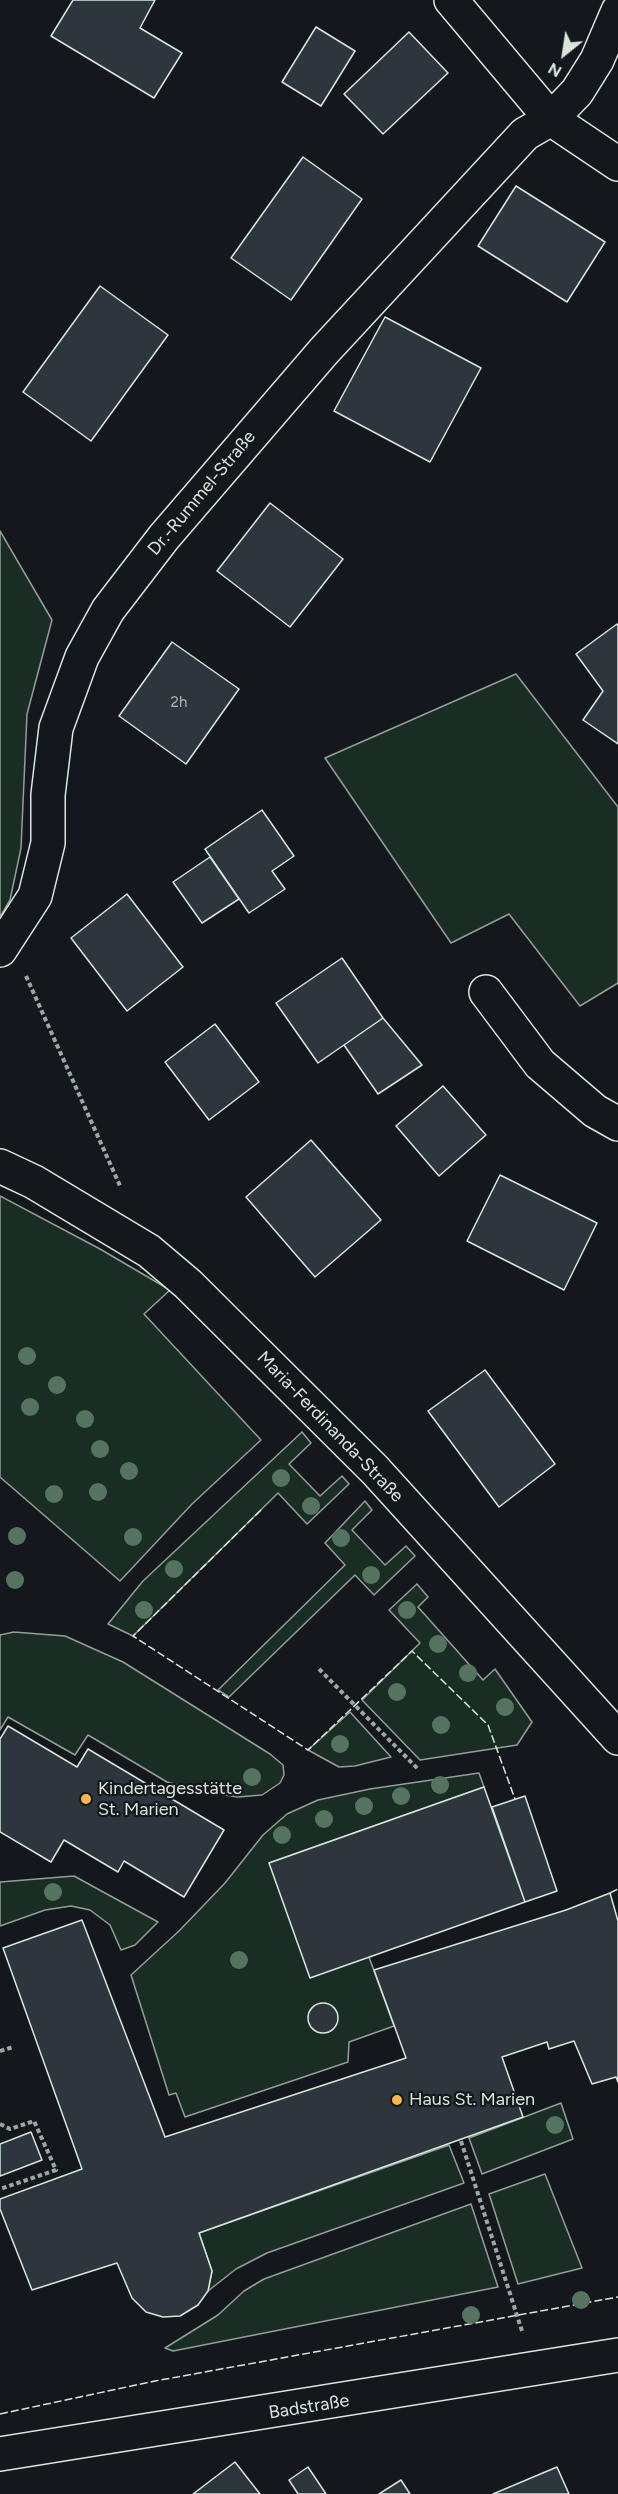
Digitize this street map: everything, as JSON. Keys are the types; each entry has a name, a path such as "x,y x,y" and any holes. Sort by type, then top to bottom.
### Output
{"street":[{"path":"451,0 550,119 618,164"},
{"name":"Dr.-Rummel-Straße","path":"4,943 34,896 48,843 48,795 56,728 82,657 108,610 171,528 324,351 525,134 550,119 582,84 597,60 618,11"},
{"path":"486,992 540,1064 595,1111 618,1124"},
{"name":"Maria-Ferdinanda-Straße","path":"0,1166 34,1182 149,1251 188,1284 375,1470 618,1736"},
{"name":"Badstraße","path":"0,2454 618,2355"}],"path":[{"path":"4,943 125,1197"},
{"path":"319,1669 418,1769"},
{"path":"0,2051 13,2047"},
{"path":"0,2124 10,2129 34,2121 56,2170 0,2189"},
{"path":"460,2140 534,2370"}],"green space":[{"path":"0,531 52,620 27,714 21,848 10,900 0,917"},
{"path":"516,674 618,807 618,983 580,1006 509,914 451,943 325,758"},
{"path":"0,1196 100,1249 170,1290 144,1314 261,1440 192,1504 120,1581 0,1477"},
{"path":"302,1432 311,1443 289,1464 320,1496 342,1476 349,1484 307,1524 278,1493 133,1636 108,1624 143,1581"},
{"path":"365,1501 372,1510 352,1530 385,1565 406,1546 415,1556 374,1595 355,1575 229,1697 218,1690 345,1565 325,1543"},
{"path":"417,1584 428,1597 418,1607 483,1680 495,1669 532,1722 517,1745 420,1760 362,1700 420,1643 389,1610"},
{"path":"14,1632 65,1636 123,1662 270,1754 283,1765 284,1775 280,1783 262,1795 238,1797 206,1792 167,1782 88,1735 75,1755 8,1717 0,1730 0,1635"},
{"path":"350,1712 391,1757 355,1766 339,1767 308,1750"},
{"path":"479,1773 484,1787 269,1863 369,1957 394,2026 349,2042 348,2062 185,2117 176,2093 169,2095 131,1975 179,1931 225,1883 263,1835 287,1814 318,1800 370,1789"},
{"path":"74,1876 158,1922 135,1945 121,1950 110,1925 90,1910 71,1906 45,1910 0,1926 0,1882"},
{"path":"561,2103 573,2139 482,2174 469,2138"},
{"path":"449,2145 464,2183 267,2253 236,2269 208,2291 212,2271 199,2233"},
{"path":"545,2174 582,2268 518,2284 489,2194"},
{"path":"471,2204 498,2287 173,2351 165,2348 218,2315 244,2291 264,2279"}],"building":[{"path":"73,0 155,0 140,28 182,53 154,98 51,36"},
{"path":"316,27 355,51 321,106 282,82"},
{"path":"409,32 448,73 383,134 344,94"},
{"path":"303,157 362,199 291,300 231,258"},
{"path":"516,186 605,242 567,302 478,246"},
{"path":"100,286 168,335 91,441 23,392"},
{"path":"385,317 481,368 430,462 334,411"},
{"path":"270,503 343,559 290,627 217,571"},
{"path":"617,624 618,744 583,720 603,691 576,654"},
{"path":"172,642 239,689 186,764 119,716"},
{"path":"262,810 294,856 272,871 285,889 249,913 205,849"},
{"path":"210,857 239,899 202,923 173,882"},
{"path":"127,894 183,967 127,1011 71,938"},
{"path":"342,958 383,1018 318,1063 276,1003"},
{"path":"383,1018 422,1065 378,1094 344,1045"},
{"path":"215,1024 259,1082 209,1120 165,1062"},
{"path":"443,1086 486,1135 439,1176 396,1126"},
{"path":"311,1140 381,1220 315,1277 246,1197"},
{"path":"500,1175 597,1223 564,1290 467,1241"},
{"path":"485,1370 555,1464 499,1507 428,1411"},
{"name":"Kindertagesstätte St. Marien","path":"8,1726 77,1767 88,1749 224,1830 184,1897 124,1861 118,1872 64,1840 51,1862 0,1832 0,1739"},
{"path":"484,1787 525,1902 310,1978 269,1863"},
{"path":"525,1796 557,1891 525,1902 492,1807"},
{"name":"Haus St. Marien","path":"610,1893 618,1921 618,2082 616,2077 592,2084 574,2041 549,2049 547,2042 502,2057 523,2117 199,2233 212,2271 208,2291 198,2305 180,2316 163,2317 146,2312 132,2298 117,2263 32,2290 0,2209 0,2199 82,2169 3,1948 82,1920 165,2137 406,2058 374,1970 566,1910"},
{"path":"323,2003 334,2007 338,2018 334,2029 323,2033 312,2029 308,2018 312,2007"},
{"path":"31,2132 42,2160 0,2176 0,2144"},
{"path":"235,2462 260,2494 193,2494"},
{"path":"308,2467 326,2494 298,2494 289,2480"},
{"path":"557,2467 569,2494 493,2494"},
{"path":"401,2480 410,2494 379,2494"}],"fence":[{"path":"261,1510 133,1636 308,1750 412,1651 488,1725 515,1799"},
{"path":"610,1893 618,1889"},
{"path":"0,2414 155,2381 618,2297"}],"place":[{"name":"Kindertagesstätte St. Marien","path":"86,1799"},
{"name":"Haus St. Marien","path":"397,2100"}]}
